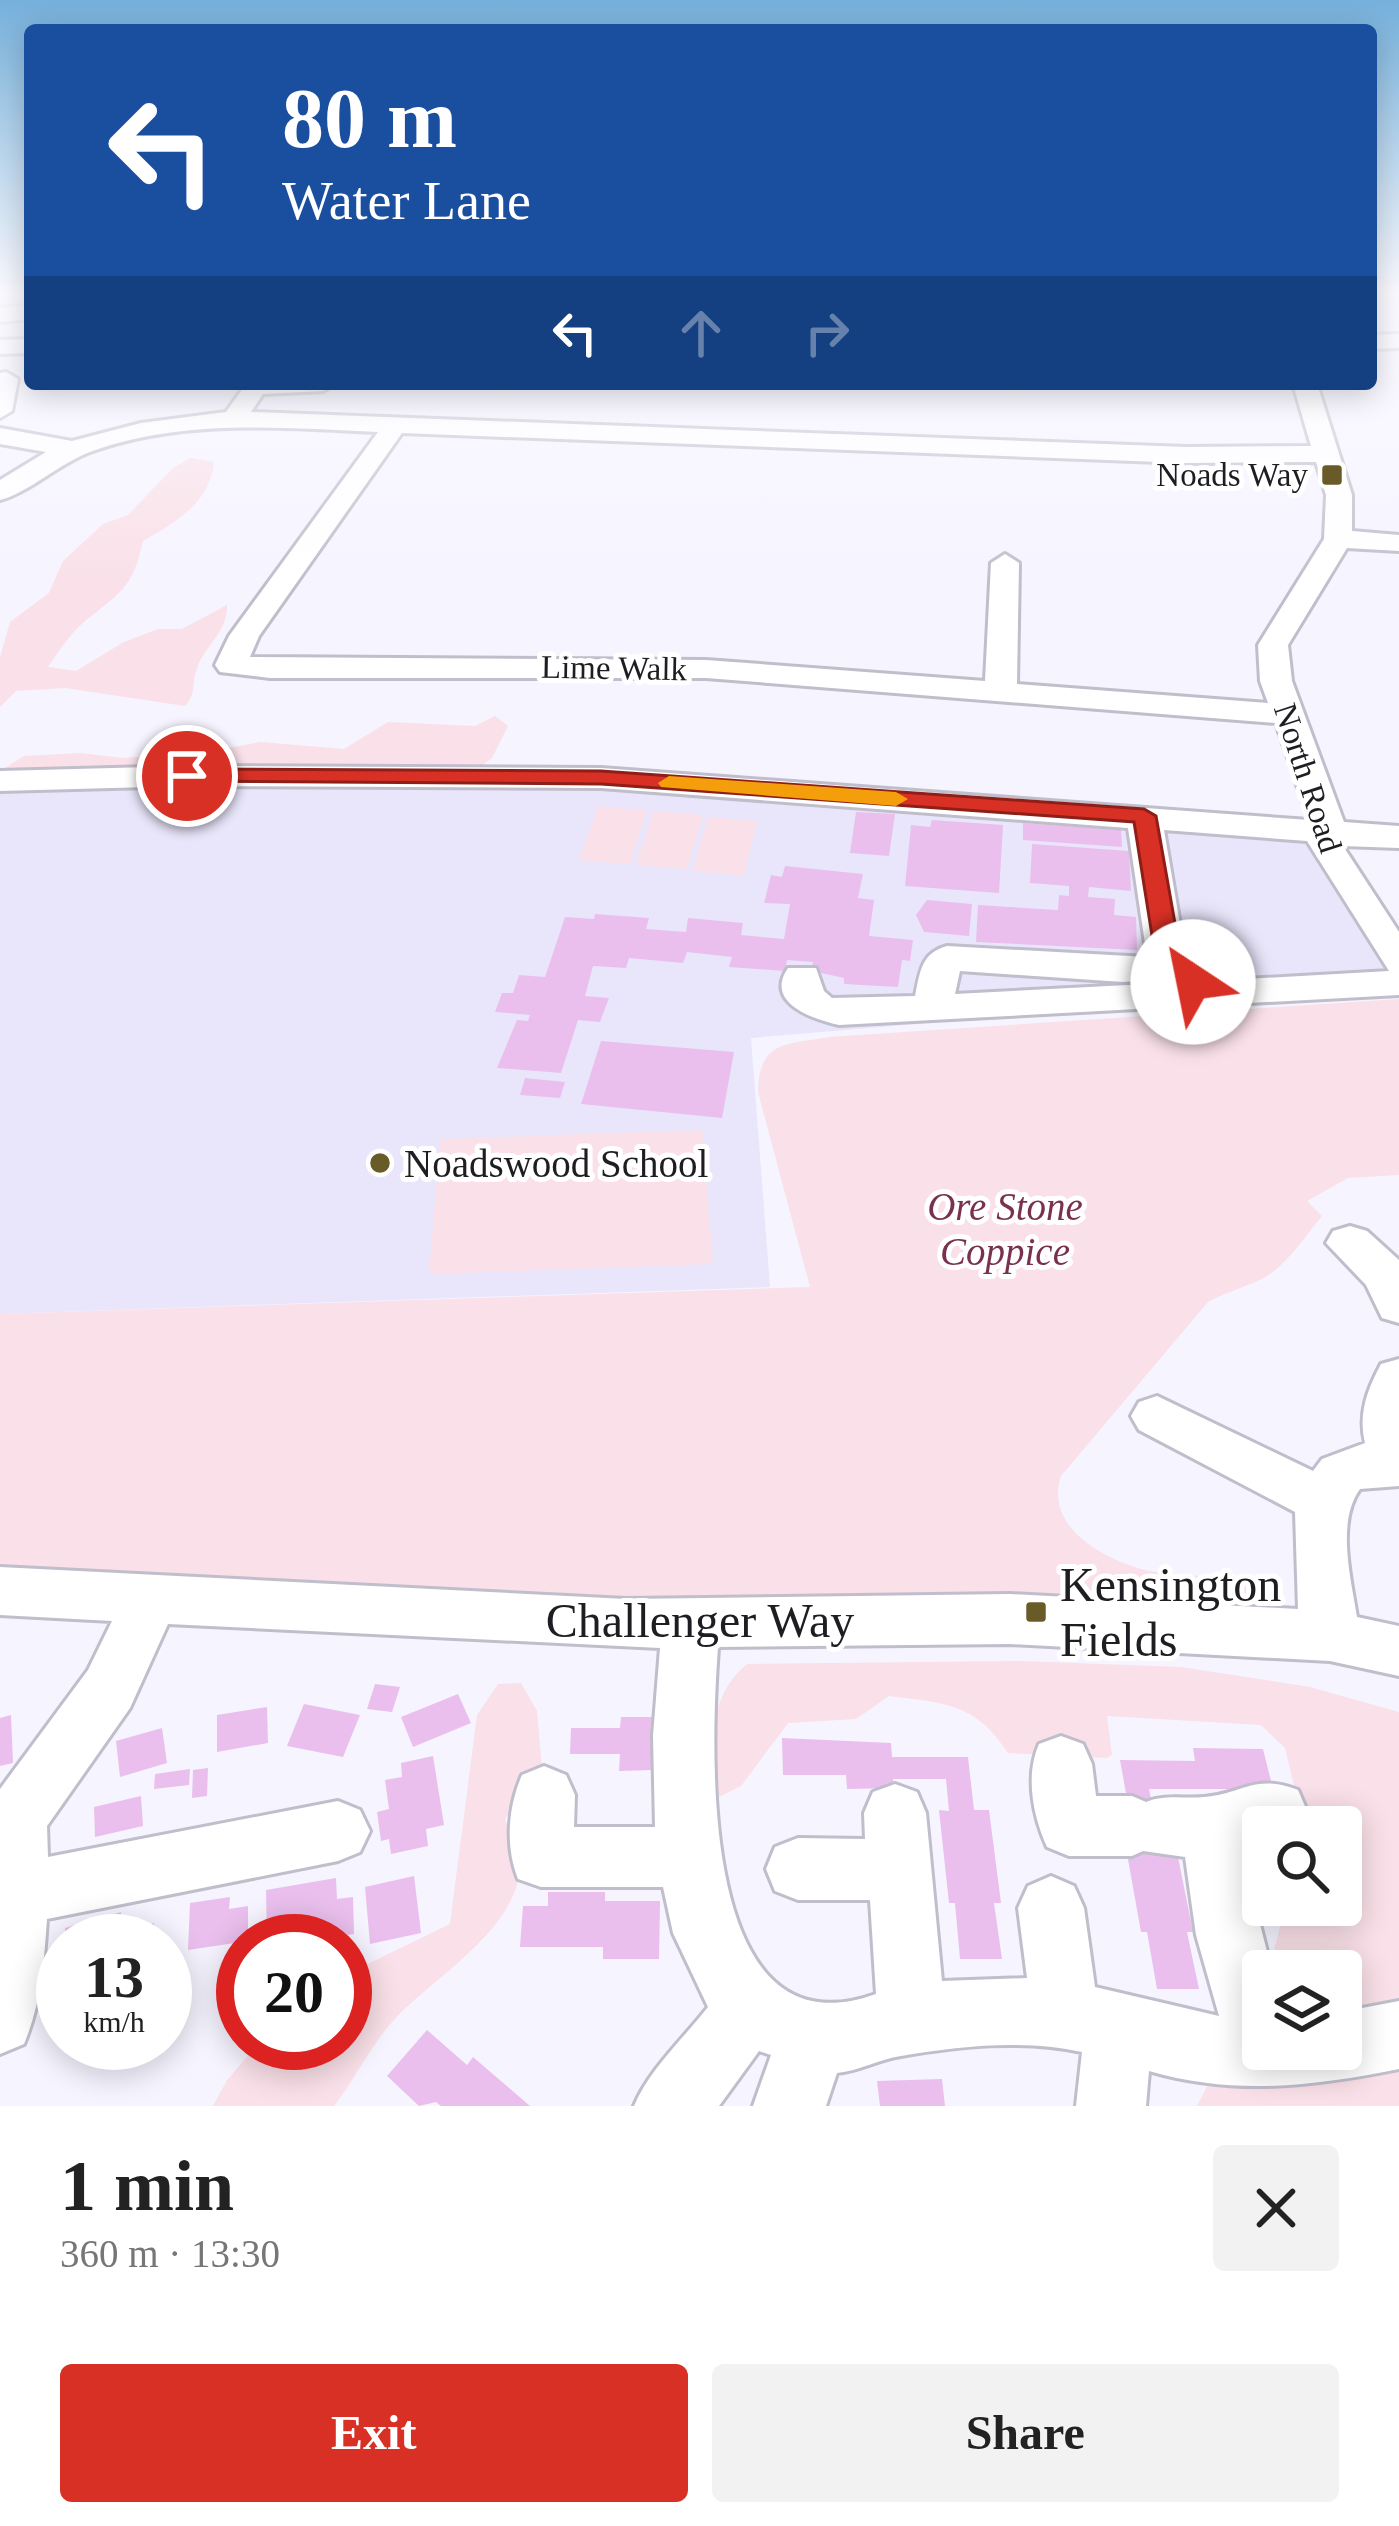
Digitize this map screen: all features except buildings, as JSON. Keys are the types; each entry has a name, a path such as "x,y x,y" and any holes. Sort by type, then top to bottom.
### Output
{"street":[{"path":"234,419 254,390"},
{"path":"1306,390 1339,496 1338,539 1399,543"},
{"path":"0,492 36,466 73,449 142,428 234,419 1186,455 1328,454"},
{"name":"Lime Walk","path":"394,427 244,636 232,665 270,669 646,667 1285,714"},
{"path":"0,436 73,449"},
{"name":"North Road","path":"1338,539 1273,645 1285,714 1327,814 1325,846 1399,962"},
{"path":"1001,694 1006,564"},
{"path":"0,781 187,776 601,778 1399,837"},
{"path":"1144,816 1170,967"},
{"path":"932,1010 940,964 947,958 1124,970 1170,967 1230,995"},
{"path":"802,976 804,995 819,1008 839,1012 1399,983"},
{"path":"1350,1243 1386,1276 1399,1305"},
{"path":"1330,1636 1322,1500 1335,1478 1359,1465 1399,1465 1385,1429 1386,1406 1399,1378"},
{"path":"1156,1416 1322,1500"},
{"name":"Challenger Way","path":"0,1591 626,1624 1010,1619 1330,1636 1399,1651"},
{"path":"0,2020 9,1984 17,1894 8,1823 109,1689 151,1599"},
{"path":"691,1623 681,1737 681,1801 688,1857 712,1941 779,2021 800,2084 788,2106"},
{"path":"1061,1764 1069,1826 1144,1827 1249,1819 1217,1859 1230,1945 1242,1971"},
{"path":"544,1795 541,1857 688,1857"},
{"path":"17,1894 338,1831"},
{"path":"798,1869 897,1842 912,2021"},
{"path":"1051,1908 1092,2019 1111,2106"},
{"path":"779,2021 829,2038 867,2035 897,2022 970,2013 1092,2019 1173,2043 1242,2051"},
{"path":"669,2106 779,2021"},
{"path":"1362,2042 1399,2035"}],"shaded area":[{"name":"Noadswood School","path":"601,778 1302,827 1395,984 751,1038 770,1287 0,1314 0,781"}],"green space":[{"path":"190,458 214,462 206,489 179,518 143,541 123,589 79,627 48,667 76,671 124,642 158,629 182,629 227,605 224,623 197,668 189,701 185,706 65,688 16,691 0,707 0,657 10,622 49,593 63,561 103,524 128,515 173,468"},
{"path":"495,716 508,726 492,758 463,780 0,771 24,756 80,753 123,758 214,751 260,742 344,749 388,722 475,726"},
{"path":"598,806 647,810 630,864 579,860"},
{"path":"654,811 703,815 687,869 636,865"},
{"path":"708,817 757,821 744,876 693,871"},
{"name":"Ore Stone Coppice","path":"1399,999 1399,1175 1348,1178 1307,1201 1322,1216 1291,1254 1264,1278 1208,1302 1061,1476 1061,1510 1080,1538 1111,1558 1145,1570 1241,1578 1254,1600 1240,1614 898,1610 0,1576 0,1314 810,1287 758,1092 763,1063 778,1048 829,1037"},
{"path":"702,1130 713,1264 429,1274 440,1139"},
{"path":"1021,1661 1181,1667 1310,1687 1399,1712 1399,2012 1362,2022 1362,1950 1274,1950 1280,1926 1362,1926 1362,1806 1299,1806 1285,1748 1261,1725 1107,1716 1112,1755 1107,1758 1008,1753 984,1724 957,1708 889,1696 856,1719 788,1723 741,1786 713,1800 712,1744 718,1709 733,1678 747,1664"},
{"path":"521,1683 537,1711 542,1767 505,1819 520,1863 516,1887 490,1931 409,2005 372,2049 372,1962 450,1924 477,1715 498,1684"},
{"path":"1399,2062 1399,2106 1197,2106 1214,2073 1362,2070 1362,2064"},
{"path":"236,2070 358,2070 334,2106 213,2106"}],"slow traffic":[{"path":"669,783 896,799"}],"place":[{"name":"Noads Way","path":"1332,475"},
{"name":"Noadswood School","path":"380,1163"},
{"name":"Kensington Fields","path":"1036,1612"}],"route":[{"path":"187,776 601,778 1144,816 1164,948 1170,967 1193,982"}]}
